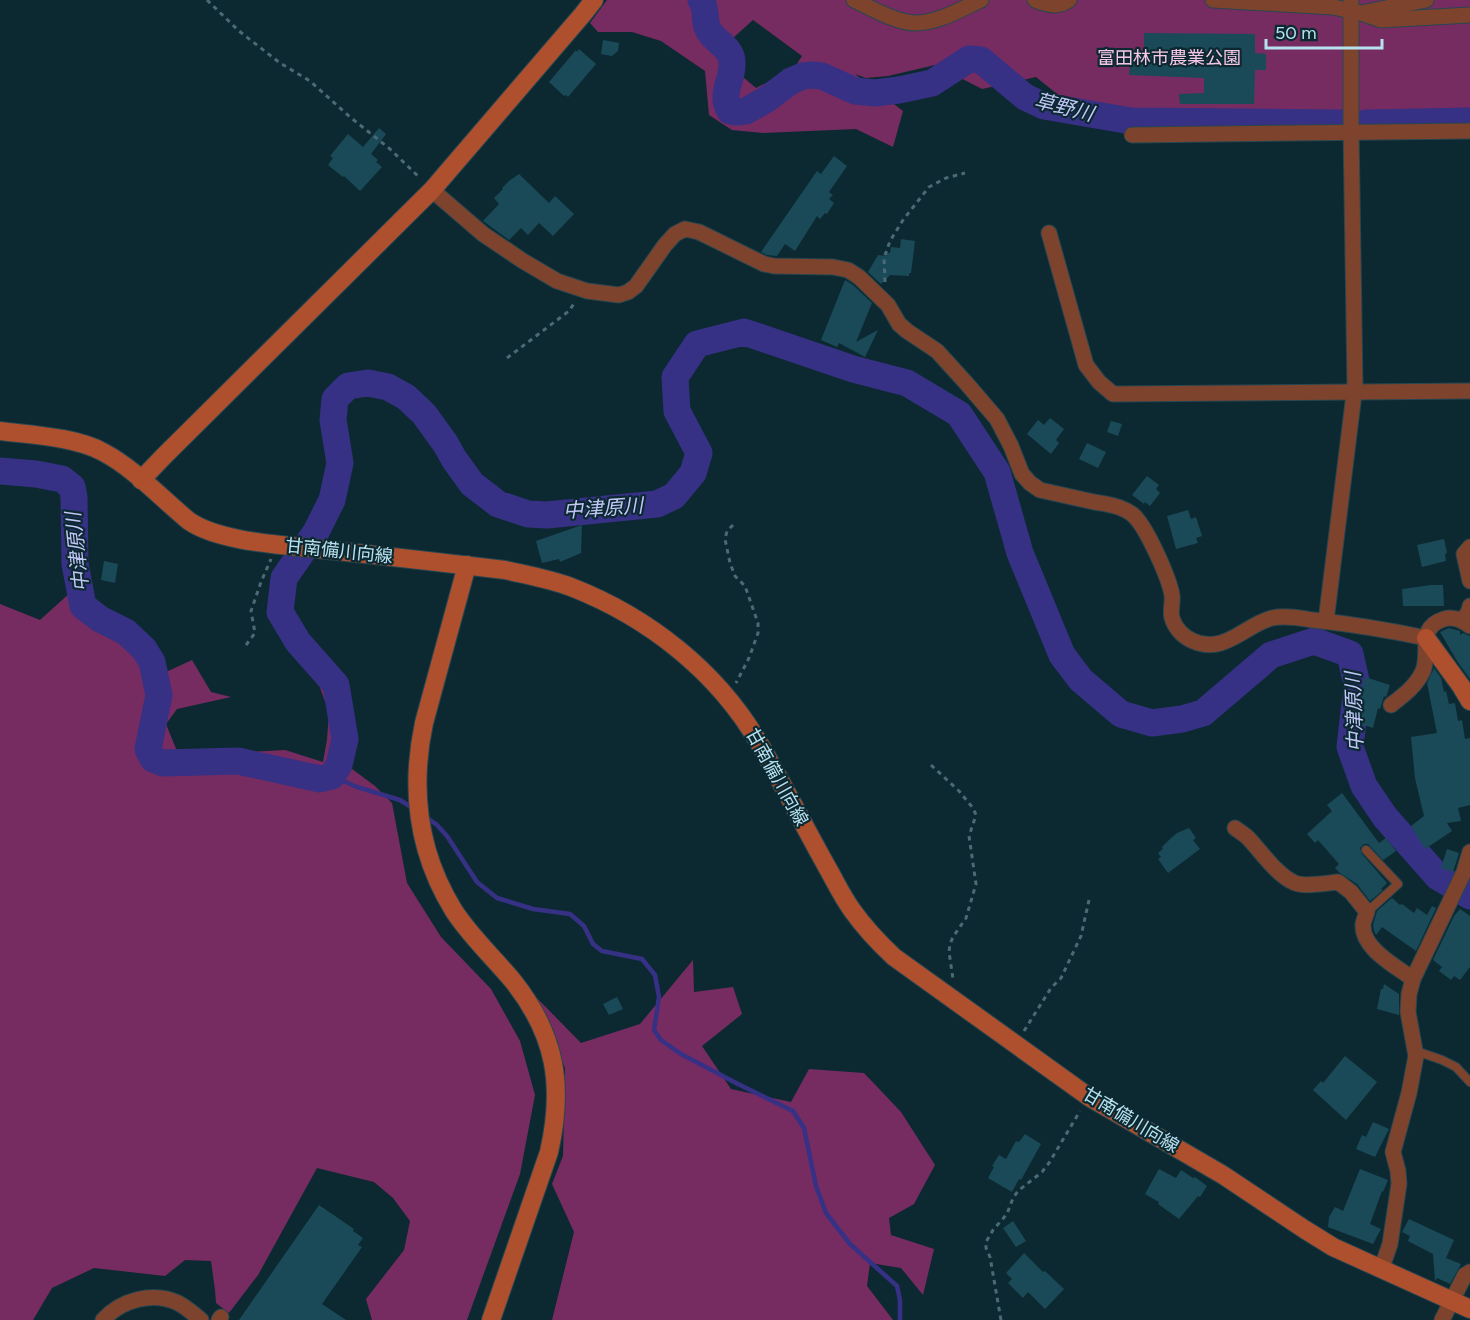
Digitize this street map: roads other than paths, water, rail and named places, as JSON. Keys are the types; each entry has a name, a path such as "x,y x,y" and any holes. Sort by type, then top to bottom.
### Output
{"main road":[{"path":"141,480 432,190 594,0"},
{"name":"甘南備川向線","path":"0,431 58,439 104,452 199,528 236,538 281,545 505,570 571,587 610,604 653,630 693,662 742,716 852,910 871,934 894,957 1089,1097 1223,1175 1305,1230 1381,1270 1470,1309"},
{"path":"467,566 422,731 419,747 418,812 429,859 454,911 529,1002 540,1023 549,1045 555,1075 557,1104 549,1152 491,1320"},
{"path":"1426,638 1470,701"}],"street":[{"path":"854,0 895,19 914,23 931,21 981,0"},
{"path":"1035,0 1056,6 1069,0"},
{"path":"1213,0 1354,8 1426,0"},
{"path":"1326,621 1354,392 1351,132 1354,8"},
{"path":"1354,8 1381,20 1470,15"},
{"path":"1132,135 1470,131"},
{"path":"432,190 483,234 523,261 556,281 587,291 619,295 628,292 636,286 665,245 675,234 685,229 699,232 764,264 833,267 848,270 859,277 888,305 899,324 937,351 968,384 997,419 1022,474 1030,483 1040,490 1121,507 1134,515 1144,528 1167,578 1172,596 1172,617 1179,631 1192,641 1207,645 1221,644 1262,621 1274,617 1377,628 1426,638"},
{"path":"1049,233 1086,365 1099,382 1113,394 1470,391"},
{"path":"1470,547 1464,554 1470,581"},
{"path":"1391,705 1408,692 1423,670 1428,630 1443,620 1456,618 1466,624 1470,606"},
{"path":"1235,828 1249,838 1284,876 1296,884 1338,882 1351,892 1367,912 1363,924 1365,936 1374,950 1413,980"},
{"path":"1381,1270 1390,1244 1399,1184 1393,1152 1409,1093 1416,1056 1408,1012 1409,994 1413,980 1464,872 1470,852"},
{"path":"1443,1320 1465,1275 1470,1272"},
{"path":"103,1320 116,1309 142,1298 169,1299 201,1320"}],"lane":[{"path":"1366,850 1398,884 1367,912"},
{"path":"1414,1051 1456,1067 1470,1082"}],"waterway":[{"name":"草野川","path":"701,0 709,32 731,56 732,68 726,92 730,111 746,111 791,81 803,76 822,76 855,91 875,93 932,83 969,59 981,60 1025,97 1044,106 1131,121 1339,123"},
{"name":"草野川","path":"1366,123 1470,121"},
{"name":"中津原川","path":"0,471 62,479 72,487 75,564 83,606 100,619 126,632 144,649 152,662 159,695 148,749 153,759 163,763 238,761 320,779 332,776 339,765 345,739 336,685 298,642 280,612 284,578 316,532 332,500 340,463 333,420 335,399 348,386 368,383 388,387 406,397 424,414 472,484 498,504 528,514 547,515 657,504 674,496 693,473 699,453 677,411 675,377 697,344 744,332 853,369 907,383 959,414 997,472 1020,553 1062,655 1081,680 1121,714 1152,723 1182,719 1203,713 1271,655 1314,641 1350,654 1357,685 1350,747 1364,786 1385,817 1438,877 1470,896"},
{"path":"332,776 357,787 400,800 414,809"},
{"path":"426,817 447,836 477,882 497,898 533,909 570,914 584,926 593,944 602,951 642,959 655,975 659,997 654,1030 661,1040 681,1054 793,1111 804,1128 816,1186 826,1213 850,1244 897,1286 900,1320"}],"park label":[{"name":"富田林市農業公園","path":"1169,58"}]}
